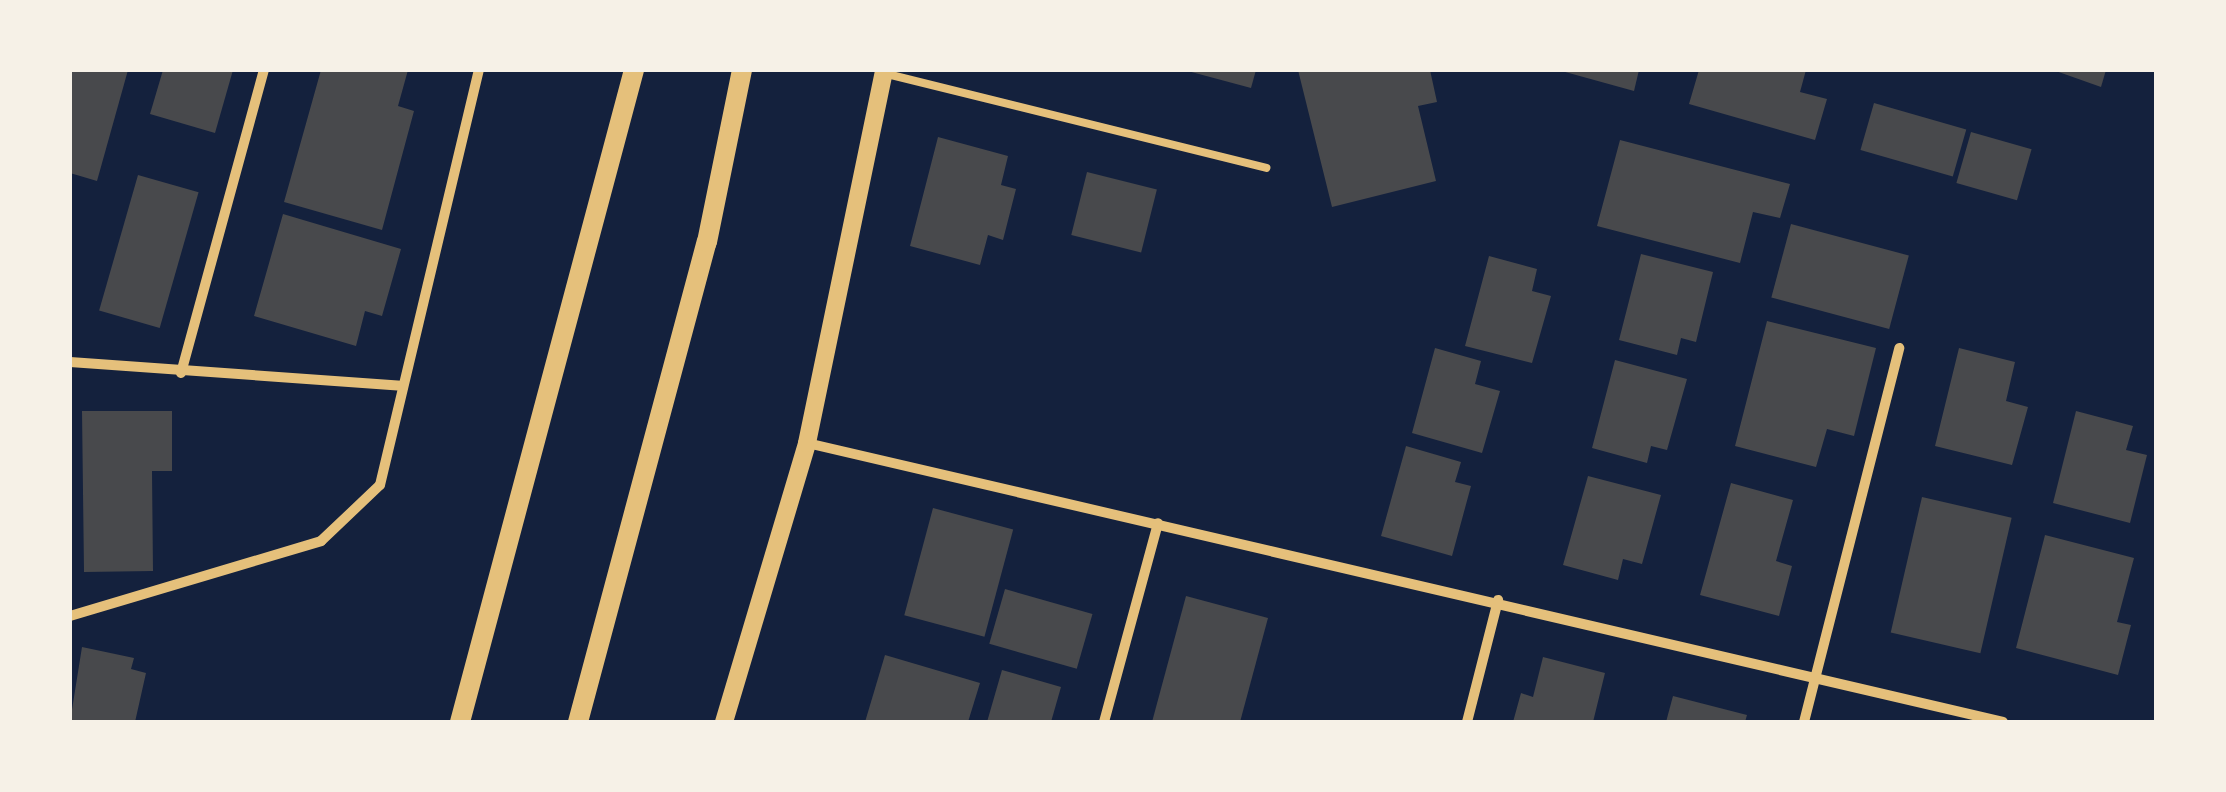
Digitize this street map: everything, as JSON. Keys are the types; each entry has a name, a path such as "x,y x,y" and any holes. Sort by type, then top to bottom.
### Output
{"main road":[{"path":"460,722 634,70"},
{"path":"578,722 707,242 742,70"}],"street":[{"path":"181,373 264,70"},
{"path":"70,616 321,542 380,485 479,70"},
{"path":"724,722 808,442 884,72"},
{"path":"1804,722 1899,348"},
{"path":"70,362 401,386"},
{"path":"808,442 1816,673 2003,722"},
{"path":"1104,722 1158,523"},
{"path":"1467,722 1498,600"}],"lane":[{"path":"884,72 1266,168"}],"building":[{"path":"70,70 128,70 97,181 70,173"},
{"path":"163,70 233,70 215,133 150,114"},
{"path":"321,70 408,70 398,106 414,111 382,230 284,202"},
{"path":"1184,70 1256,70 1251,88"},
{"path":"1298,70 1430,70 1437,102 1418,106 1436,181 1332,207"},
{"path":"1558,70 1639,70 1634,91"},
{"path":"1699,70 1806,70 1800,92 1827,99 1815,140 1689,104"},
{"path":"2053,70 2106,70 2101,87"},
{"path":"1874,103 1966,129 1953,177 1860,150"},
{"path":"1971,132 2032,149 2017,200 1956,183"},
{"path":"938,137 1008,156 1001,185 1016,189 1003,240 988,235 980,265 910,246"},
{"path":"1620,140 1790,184 1780,218 1753,212 1740,263 1597,226"},
{"path":"1087,172 1157,189 1141,252 1071,235"},
{"path":"138,175 199,192 160,328 99,311"},
{"path":"283,214 401,249 382,316 365,311 356,346 254,316"},
{"path":"1791,224 1909,256 1889,329 1771,297"},
{"path":"1641,254 1713,272 1696,342 1681,338 1677,355 1619,340"},
{"path":"1489,256 1537,269 1532,291 1551,296 1532,363 1465,346"},
{"path":"1767,321 1876,348 1854,436 1827,429 1816,467 1735,446"},
{"path":"1435,348 1481,361 1475,384 1500,391 1482,453 1412,433"},
{"path":"1959,348 2015,362 2006,401 2028,407 2012,465 1935,446"},
{"path":"1615,360 1687,379 1667,450 1651,446 1647,463 1592,448"},
{"path":"82,411 172,411 172,471 152,471 153,571 84,572"},
{"path":"2076,411 2133,426 2126,450 2147,455 2130,523 2053,503"},
{"path":"1406,446 1461,462 1455,482 1471,486 1452,556 1381,536"},
{"path":"1588,476 1661,495 1642,564 1623,559 1618,580 1563,565"},
{"path":"1731,483 1793,500 1776,561 1792,566 1779,616 1700,595"},
{"path":"1922,497 2012,518 1980,653 1891,632"},
{"path":"933,508 1013,529 984,637 904,615"},
{"path":"2045,535 2134,558 2117,622 2131,625 2118,675 2016,648"},
{"path":"1005,589 1092,614 1077,669 989,644"},
{"path":"1186,596 1268,618 1240,722 1152,722"},
{"path":"82,647 134,658 131,669 146,673 135,722 70,722"},
{"path":"885,655 980,683 968,722 865,722"},
{"path":"1543,657 1605,673 1593,722 1513,722 1521,693 1533,697"},
{"path":"1002,670 1061,687 1051,722 987,722"},
{"path":"1673,696 1747,715 1745,722 1666,722"}]}
